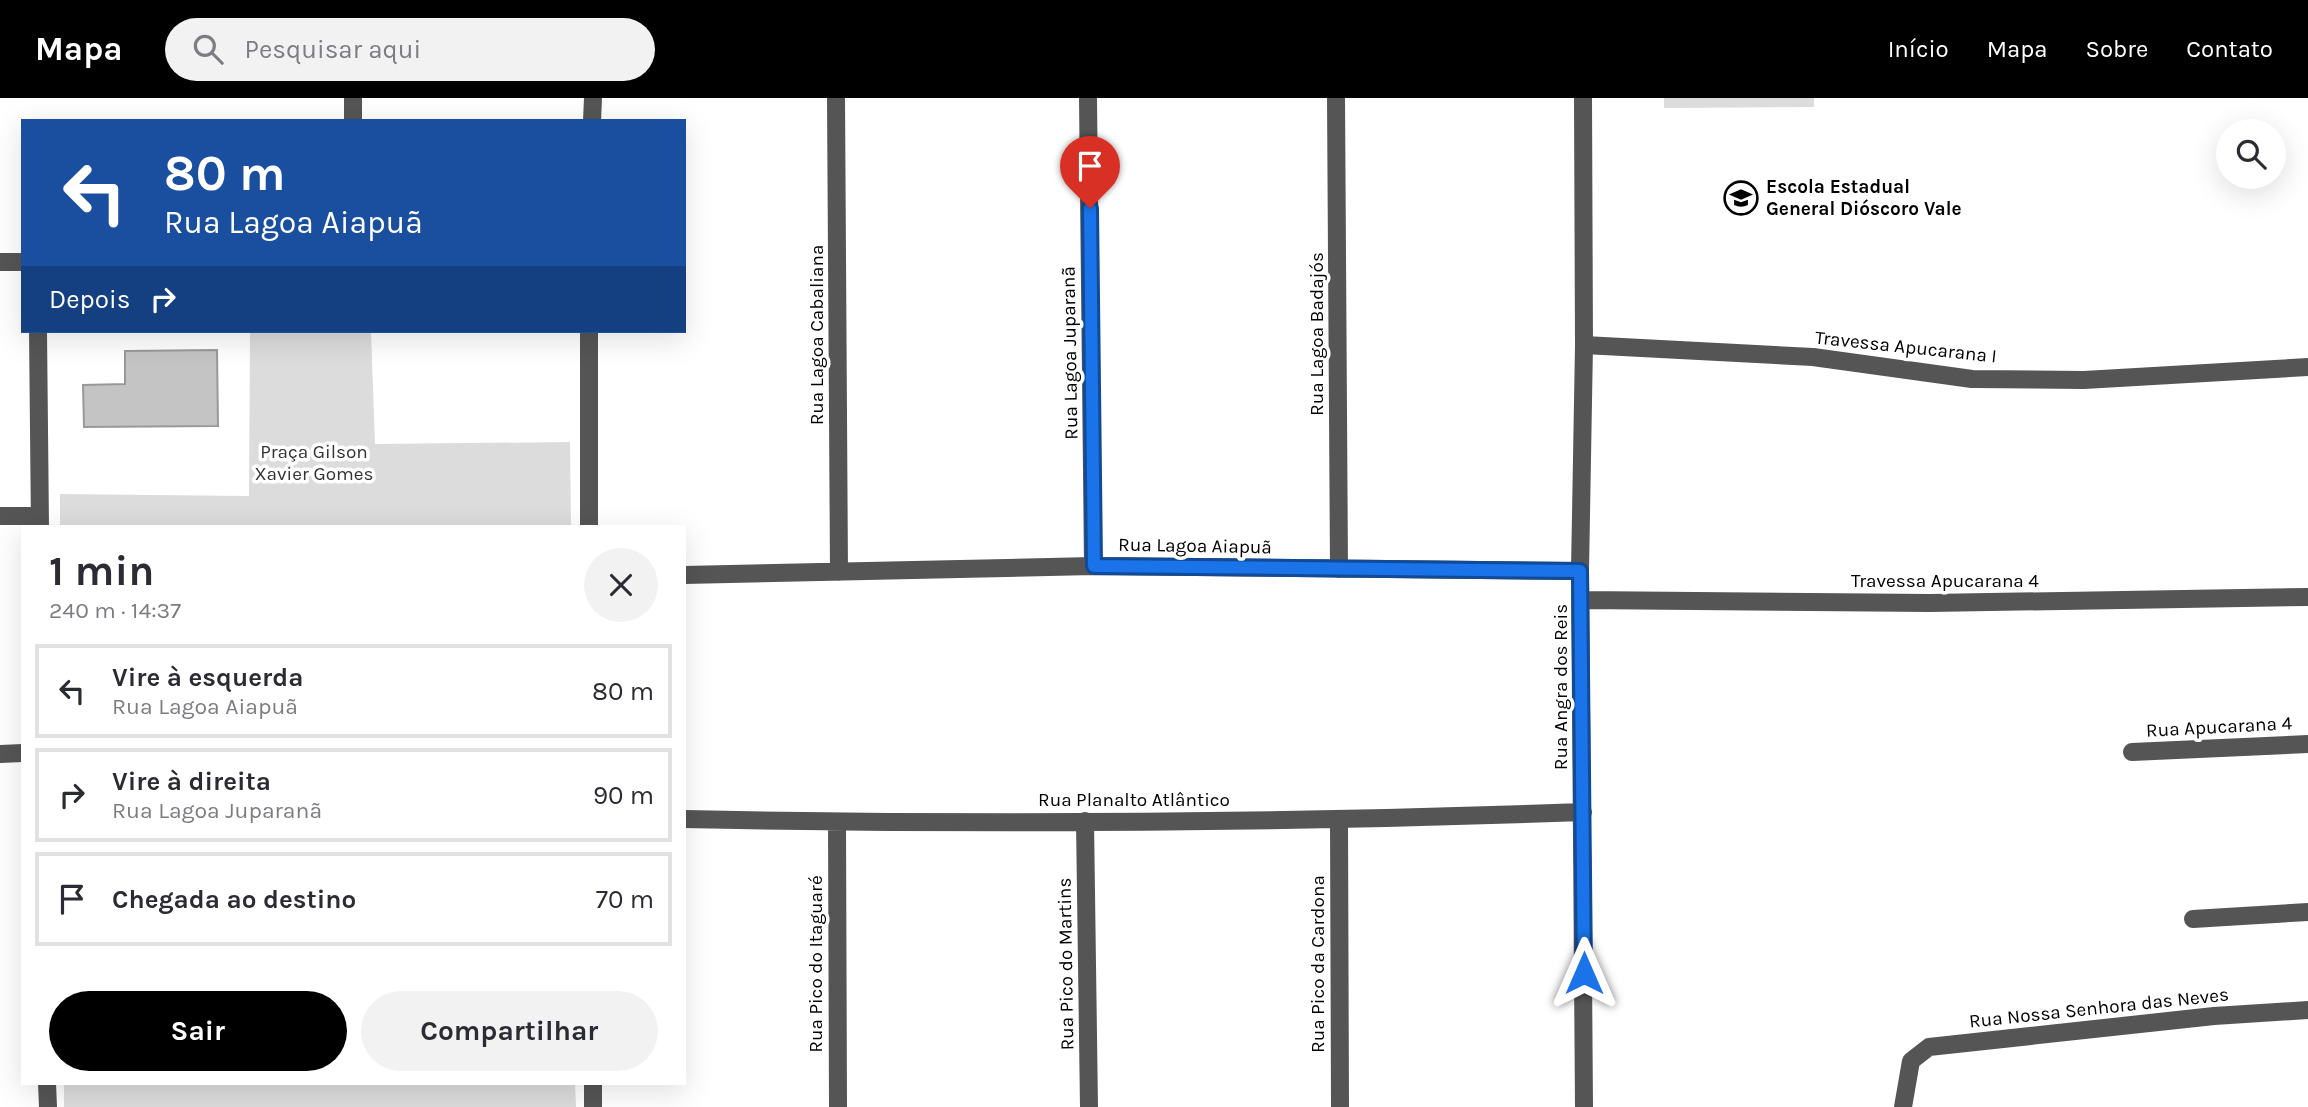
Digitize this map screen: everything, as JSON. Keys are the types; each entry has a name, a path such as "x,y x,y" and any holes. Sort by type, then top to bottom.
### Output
{"street":[{"path":"353,98 353,119"},
{"path":"592,119 593,98"},
{"name":"Rua Lagoa Cabaliana","path":"836,98 839,572"},
{"name":"Rua Lagoa Juparanã","path":"1088,98 1094,566"},
{"name":"Rua Lagoa Badajós","path":"1336,98 1339,569"},
{"name":"Rua Angra dos Reis","path":"1583,98 1584,345 1580,571 1584,1107"},
{"path":"0,262 21,262"},
{"path":"0,516 40,521 38,333"},
{"path":"589,333 589,525"},
{"name":"Travessa Apucarana I","path":"1584,345 1813,358 1972,379 2084,380 2308,367"},
{"name":"Rua Lagoa Aiapuã","path":"686,575 1094,566 1580,571"},
{"name":"Travessa Apucarana 4","path":"1582,600 1930,603 2308,597"},
{"name":"Rua Apucarana 4","path":"2132,752 2308,744"},
{"path":"0,754 21,753"},
{"name":"Rua Planalto Atlântico","path":"686,819 837,822 1339,821 1583,812"},
{"name":"Rua Pico do Martins","path":"1085,821 1089,1107"},
{"name":"Rua Pico da Cardona","path":"1339,821 1340,1107"},
{"name":"Rua Pico do Itaguaré","path":"837,822 838,1107"},
{"path":"2193,919 2308,912"},
{"name":"Rua Nossa Senhora das Neves","path":"1903,1107 1908,1071 1916,1055 1929,1047 2214,1016 2308,1010"},
{"path":"47,1085 48,1107"},
{"path":"593,1085 593,1107"}],"green space":[{"path":"1664,98 1814,98 1814,107 1664,108"},
{"name":"Praça Gilson Xavier Gomes","path":"250,333 371,333 375,444 570,442 571,525 60,525 60,494 249,496"},
{"path":"64,1085 575,1085 576,1107 64,1107"}],"building":[{"path":"217,350 218,426 84,427 83,385 125,384 125,351"}],"place":[{"name":"Escola Estadual General Dióscoro Vale","path":"1741,198"}],"route":[{"path":"1090,208 1094,566 1580,571 1584,973"}]}
